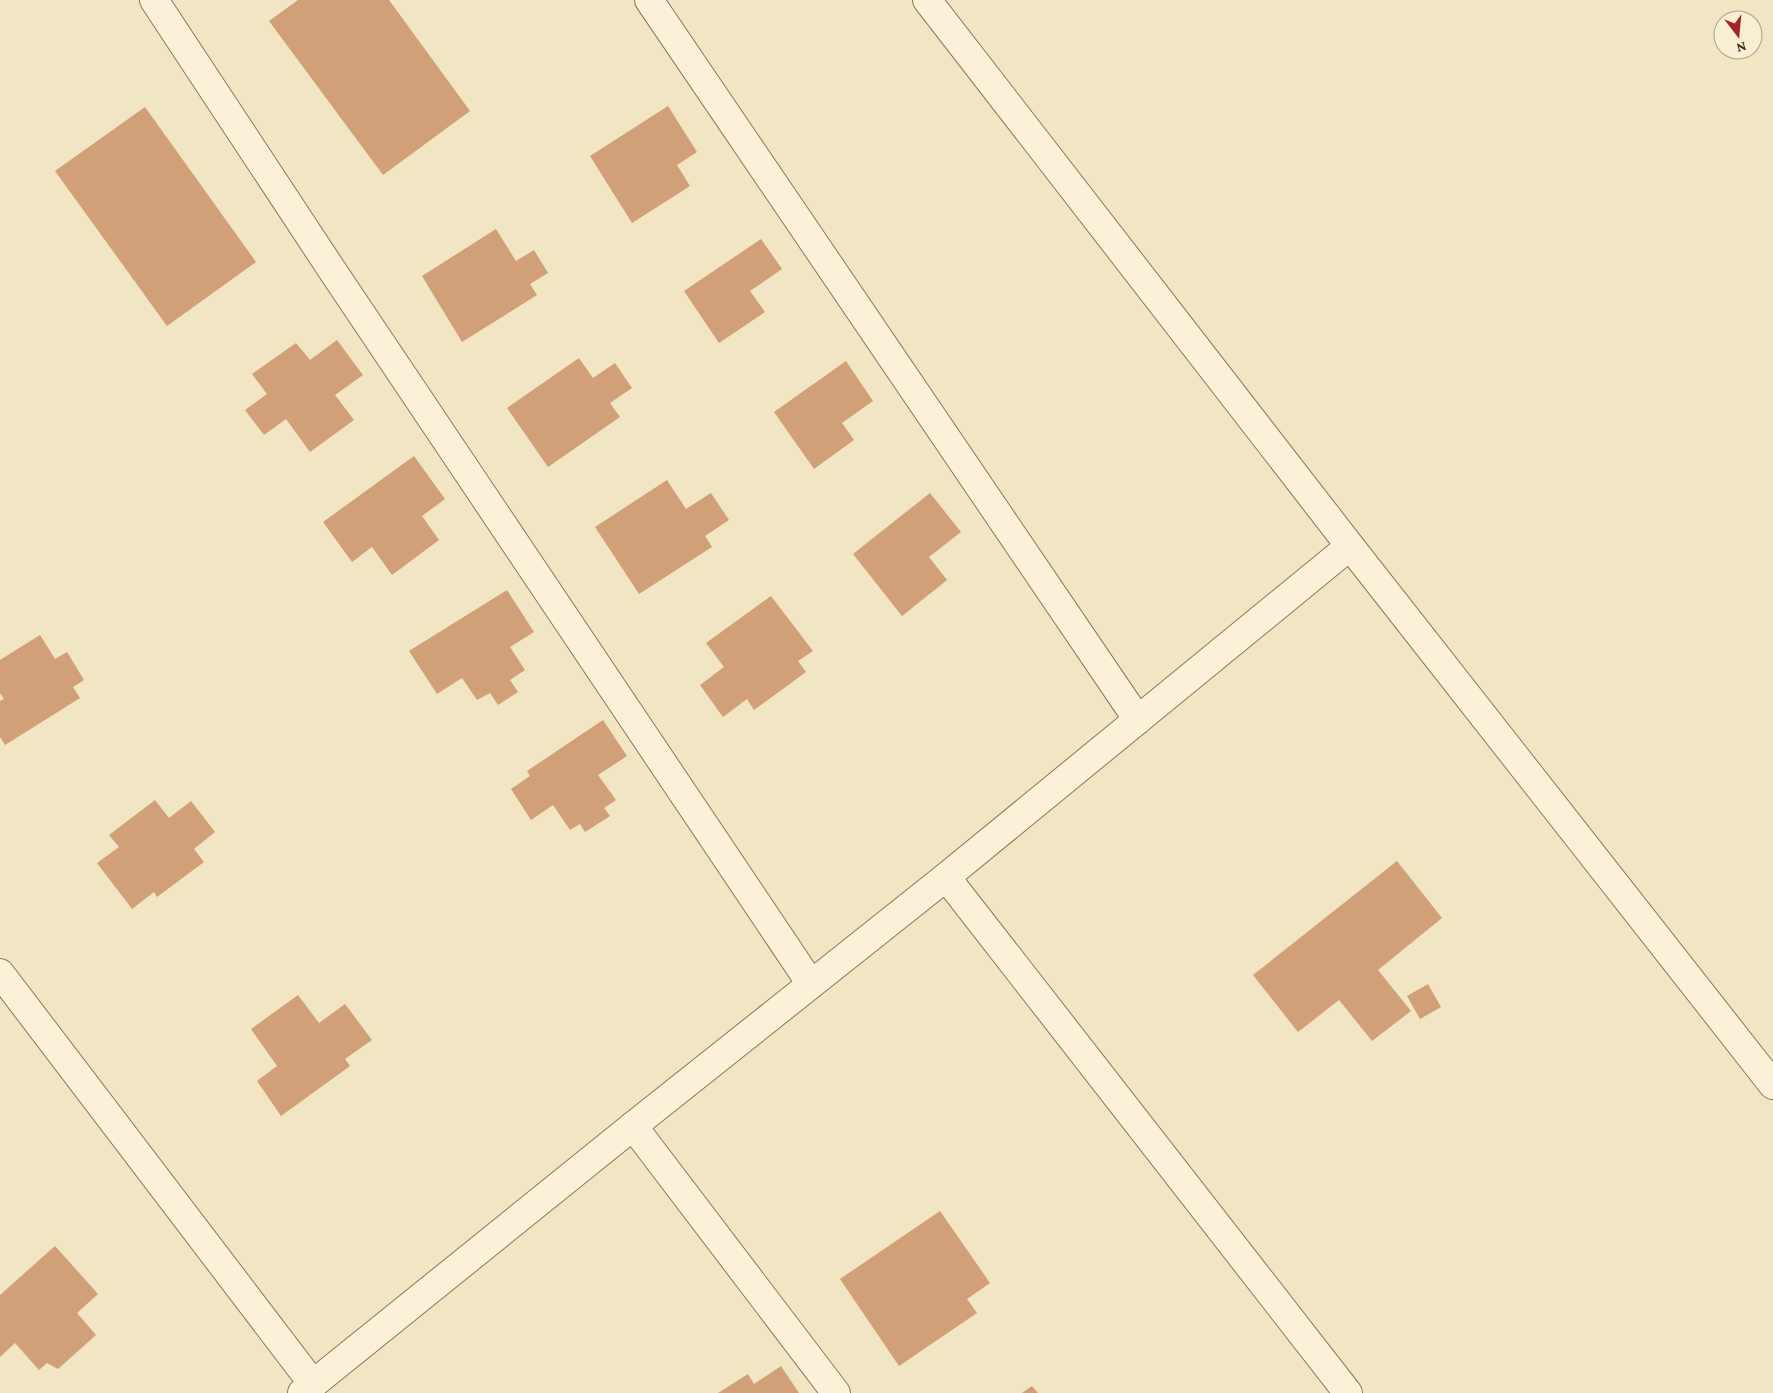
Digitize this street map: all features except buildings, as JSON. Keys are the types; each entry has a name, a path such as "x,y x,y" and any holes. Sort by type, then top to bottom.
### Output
{"street":[{"path":"154,0 337,279 811,984"},
{"path":"649,0 1138,720"},
{"path":"927,0 1350,546 1773,1085"},
{"path":"0,973 308,1389 946,876 1350,546"},
{"path":"946,876 1348,1393"},
{"path":"633,1126 836,1393"}]}
